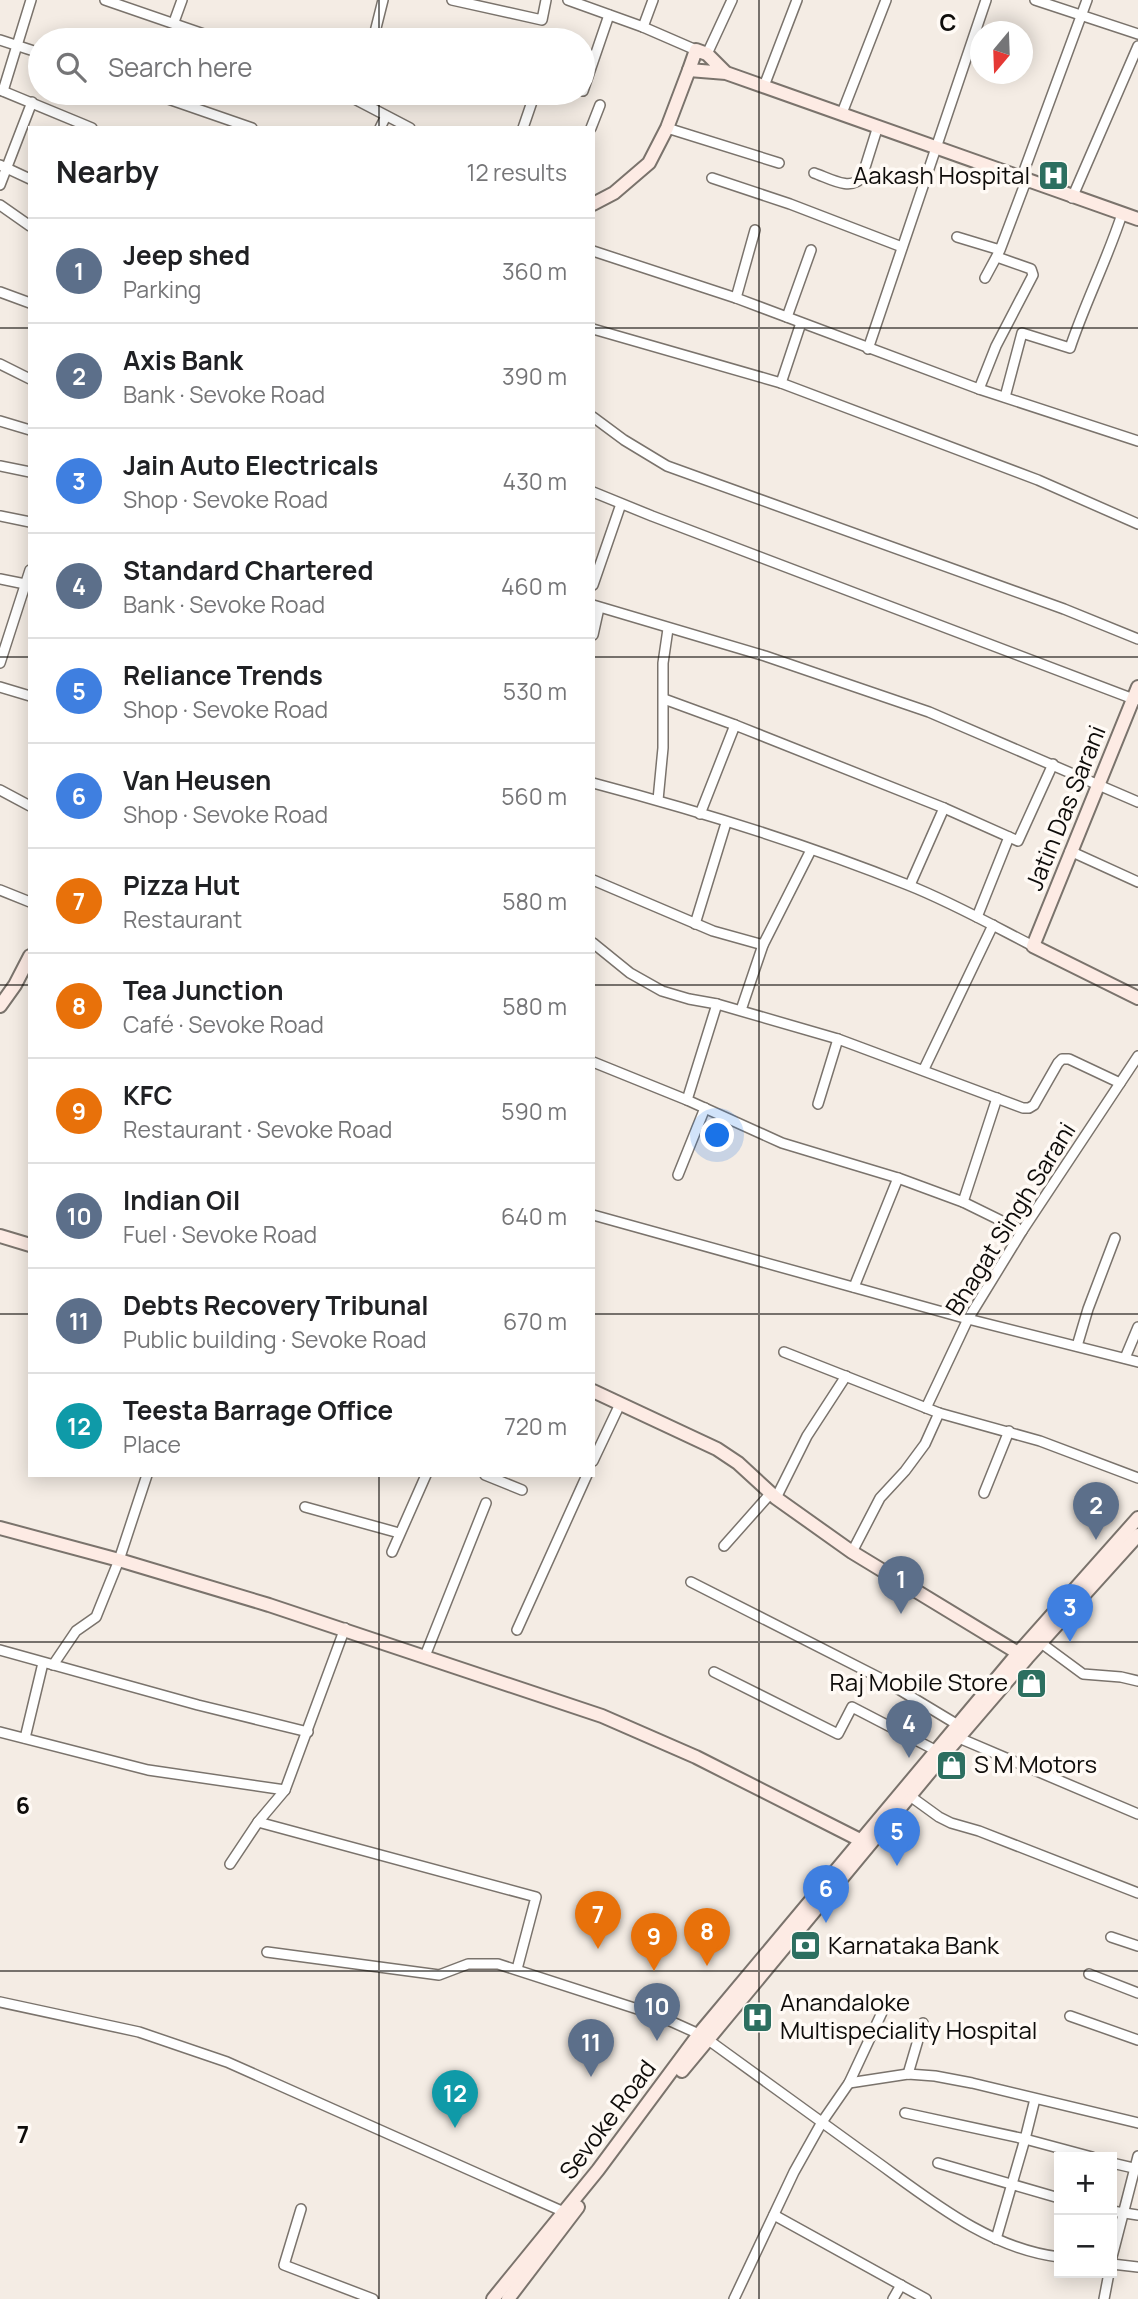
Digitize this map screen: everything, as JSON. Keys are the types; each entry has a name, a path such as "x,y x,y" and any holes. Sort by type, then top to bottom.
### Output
{"street":[{"path":"28,100 2,90 19,45 31,0"},
{"path":"105,0 190,28"},
{"path":"174,22 182,0"},
{"path":"377,28 383,0"},
{"path":"452,0 542,20 546,0"},
{"path":"568,0 702,52 726,73"},
{"path":"643,27 653,0"},
{"path":"595,203 604,200 641,173 656,153 688,70 702,52 732,0"},
{"path":"764,86 797,0"},
{"path":"842,113 886,0"},
{"path":"868,349 986,0"},
{"path":"1035,0 1138,34"},
{"path":"985,278 998,253 1087,0"},
{"path":"595,55 609,15"},
{"path":"0,40 28,48"},
{"path":"1072,198 1138,46"},
{"path":"688,70 726,73 1072,198 1138,219"},
{"path":"0,185 3,167 31,105"},
{"path":"39,105 87,126"},
{"path":"186,105 246,126"},
{"path":"369,105 406,126"},
{"path":"524,126 531,105"},
{"path":"592,126 600,106"},
{"path":"381,126 386,116"},
{"path":"814,173 849,184 859,182 878,126"},
{"path":"667,128 779,163"},
{"path":"3,167 28,177"},
{"path":"712,178 790,204 902,247"},
{"path":"0,205 28,225"},
{"path":"1005,397 1022,333 1070,348 1110,251 1122,214"},
{"path":"736,298 755,230"},
{"path":"957,237 1031,269 1033,275 996,346 979,389"},
{"path":"787,317 811,250"},
{"path":"595,252 736,298 979,389 1138,441"},
{"path":"0,292 28,302"},
{"path":"782,383 801,323"},
{"path":"595,330 782,383 1038,480 1138,524"},
{"path":"0,364 28,378"},
{"path":"595,418 634,447 667,466 1064,609 1138,639"},
{"path":"0,421 28,429"},
{"path":"0,466 28,472"},
{"path":"595,493 1136,696"},
{"path":"595,578 621,504"},
{"path":"0,516 28,522"},
{"path":"0,663 28,576"},
{"path":"0,579 25,584"},
{"path":"596,606 765,656 929,712 1138,802"},
{"path":"658,800 663,748 663,663 668,629"},
{"path":"0,687 28,695"},
{"name":"Jatin Das Sarani","path":"1033,946 1136,696"},
{"path":"664,699 944,808 1018,841 1053,764"},
{"path":"700,814 735,725"},
{"path":"595,784 658,800 910,885 1138,998"},
{"path":"0,790 28,805"},
{"path":"910,885 944,808"},
{"path":"695,924 726,823"},
{"path":"977,917 1009,837"},
{"path":"741,1010 763,945 811,850"},
{"path":"1070,851 1138,882"},
{"path":"595,881 638,897 695,924 763,945"},
{"path":"0,890 28,901"},
{"path":"924,1069 993,925"},
{"path":"595,945 630,973 650,985 676,995 741,1010 838,1039 1023,1108 1032,1107 1058,1063 1065,1058 1120,1083"},
{"path":"2,1000 28,959"},
{"path":"687,1100 717,1004"},
{"path":"818,1104 838,1039"},
{"name":"Bhagat Singh Sarani","path":"926,1408 968,1319 1022,1231 1138,1056"},
{"path":"595,1063 794,1147 898,1178 962,1202 1022,1231"},
{"path":"962,1202 997,1098"},
{"path":"678,1175 705,1108"},
{"path":"854,1287 898,1178"},
{"path":"595,1217 968,1319 1138,1362"},
{"path":"0,1236 28,1244"},
{"path":"1077,1346 1115,1238"},
{"path":"1125,1358 1138,1327"},
{"path":"784,1352 926,1408 1009,1431 1138,1478"},
{"path":"724,1546 774,1495 807,1436 846,1376"},
{"path":"595,1392 717,1449 852,1552 1022,1655"},
{"path":"595,1457 620,1404"},
{"path":"852,1552 880,1498 925,1444 939,1412"},
{"path":"984,1493 1009,1431"},
{"path":"25,1738 48,1664 76,1631 96,1617 119,1560 146,1477"},
{"path":"392,1552 425,1477"},
{"path":"517,1630 586,1477"},
{"path":"500,1478 522,1490"},
{"path":"425,1656 486,1503"},
{"path":"305,1507 399,1533"},
{"name":"Sevoke Road","path":"865,1843 910,1796 958,1731 1138,1518"},
{"path":"0,1528 119,1560 345,1628 602,1716 650,1735 865,1843"},
{"name":"Sevoke Road","path":"1022,1655 1041,1643 1138,1535"},
{"path":"691,1582 880,1678 958,1731 1138,1814"},
{"path":"230,1864 258,1822 285,1790 345,1628"},
{"path":"1041,1643 1083,1674 1138,1681"},
{"path":"0,1650 198,1705 308,1732"},
{"path":"714,1672 838,1734 852,1707 935,1750"},
{"name":"Sevoke Road","path":"493,2299 703,2036 851,1861 935,1750 958,1731"},
{"path":"0,1732 148,1770 285,1790"},
{"path":"910,1796 951,1823 979,1831 1138,1893"},
{"path":"258,1822 536,1897 517,1969"},
{"path":"1111,1937 1138,1946"},
{"path":"267,1952 439,1975 468,1964 498,1964 659,2016 703,2036 943,2208 996,2239 1029,2251 1054,2256"},
{"path":"1089,1975 1138,1993"},
{"path":"0,2002 139,2032 227,2062 564,2212"},
{"path":"734,2299 794,2172 822,2122 849,2083 885,2006"},
{"path":"1070,2016 1138,2040"},
{"path":"908,2074 923,2024"},
{"name":"Sevoke Road","path":"508,2299 703,2036"},
{"path":"849,2083 908,2074 972,2083 1138,2123"},
{"path":"996,2239 1035,2099"},
{"path":"905,2113 1073,2152"},
{"path":"1117,2235 1138,2157"},
{"path":"938,2163 1054,2196"},
{"path":"1117,2164 1136,2169"},
{"path":"301,2209 284,2260 286,2267 373,2299"},
{"path":"1117,2212 1138,2215"},
{"path":"774,2215 926,2299"},
{"path":"1117,2265 1138,2267"},
{"path":"1104,2299 1108,2278"},
{"path":"894,2299 901,2285"}],"place":[{"name":"Aakash Hospital","path":"1053,176"},
{"name":"Axis Bank","path":"1096,1540"},
{"name":"Jeep shed","path":"901,1614"},
{"name":"Jain Auto Electricals","path":"1070,1642"},
{"name":"Raj Mobile Store","path":"1031,1683"},
{"name":"Standard Chartered","path":"909,1758"},
{"name":"S M Motors","path":"951,1765"},
{"name":"Reliance Trends","path":"897,1866"},
{"name":"Van Heusen","path":"826,1923"},
{"name":"Karnataka Bank","path":"805,1946"},
{"name":"Pizza Hut","path":"598,1949"},
{"name":"Tea Junction","path":"707,1966"},
{"name":"KFC","path":"654,1971"},
{"name":"Anandaloke Multispeciality Hospital","path":"757,2017"},
{"name":"Indian Oil","path":"657,2041"},
{"name":"Debts Recovery Tribunal","path":"591,2077"},
{"name":"Teesta Barrage Office","path":"455,2128"}]}
